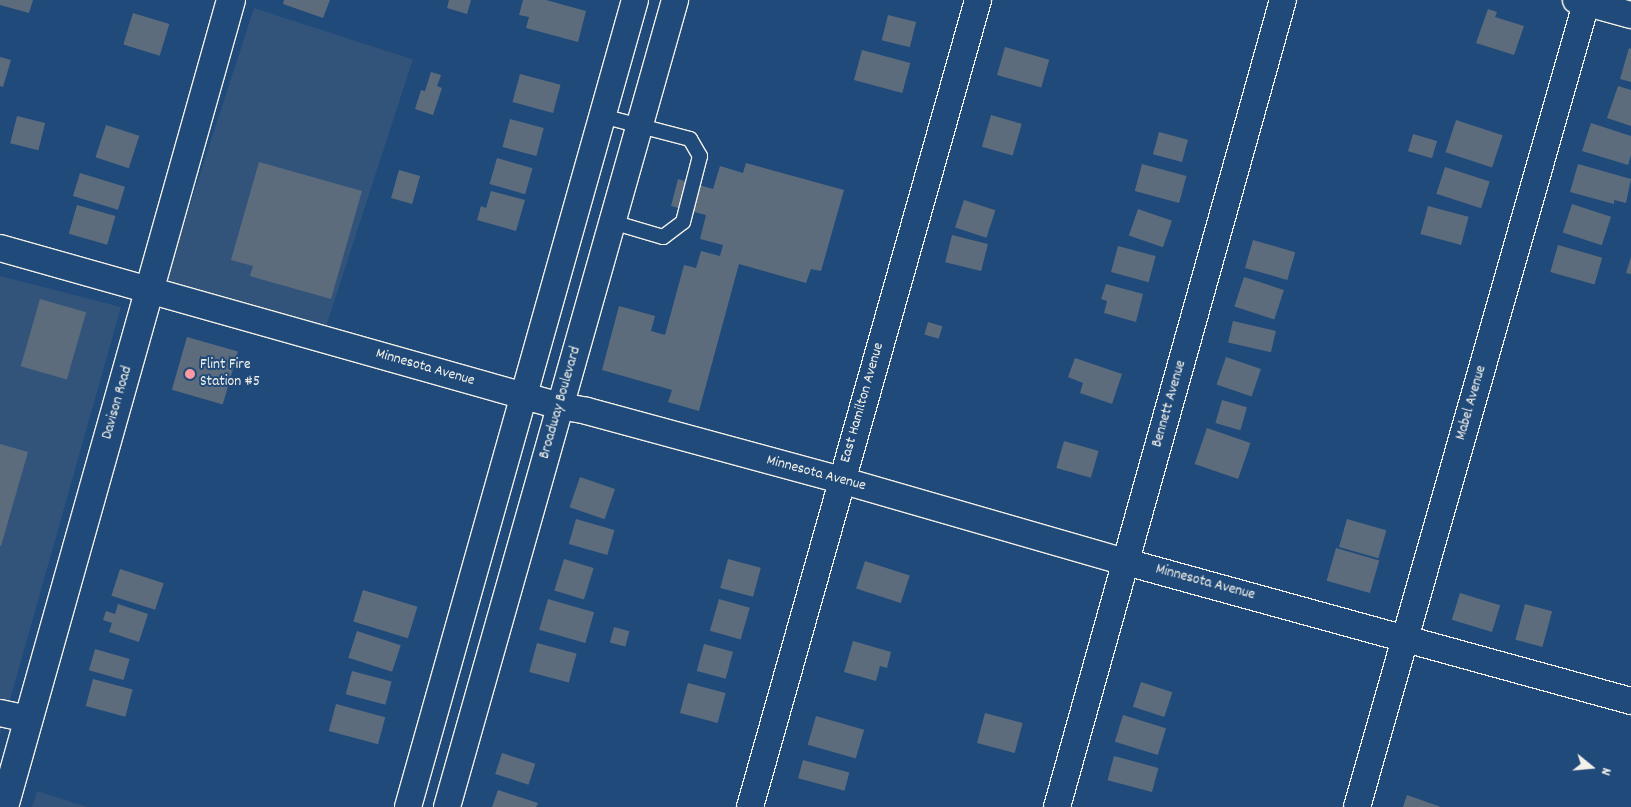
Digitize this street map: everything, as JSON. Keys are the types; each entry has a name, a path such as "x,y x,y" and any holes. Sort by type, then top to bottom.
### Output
{"main road":[{"name":"Davison Road","path":"4,807 8,768 29,719 231,0"}],"street":[{"path":"408,807 635,0"},
{"name":"Broadway Boulevard","path":"448,807 675,0"},
{"name":"East Hamilton Avenue","path":"750,807 978,0"},
{"name":"Bennett Avenue","path":"1057,807 1283,0"},
{"path":"1583,1 1631,15"},
{"name":"Mabel Avenue","path":"1356,807 1583,1"},
{"name":"Minnesota Avenue","path":"0,248 523,396 587,411 841,480 1126,562 1631,701"},
{"path":"0,713 29,719"}],"lane":[{"path":"602,116 690,139 700,156 683,222 663,237 612,222"}],"shaded area":[{"path":"254,8 413,60 324,332 166,280"},
{"path":"0,276 121,307 0,735"},
{"path":"37,791 87,807 32,807"}],"building":[{"path":"0,0 33,0 29,13 0,5"},
{"path":"284,0 330,0 323,18 283,4"},
{"path":"449,0 471,0 467,14 447,8"},
{"path":"523,0 546,0 586,11 578,42 526,28 529,17 519,15"},
{"path":"1488,9 1497,12 1495,17 1524,26 1514,55 1476,43"},
{"path":"133,13 169,24 160,56 123,45"},
{"path":"888,15 916,22 910,47 882,40"},
{"path":"1005,47 1049,60 1041,88 997,75"},
{"path":"1629,48 1631,49 1631,82 1620,79"},
{"path":"862,50 910,63 902,93 854,80"},
{"path":"0,57 11,60 3,87 0,86"},
{"path":"431,72 441,75 437,86 442,88 433,115 415,109 421,90 425,91"},
{"path":"520,74 561,85 553,113 512,102"},
{"path":"1618,86 1631,90 1631,126 1607,118"},
{"path":"991,115 1022,124 1013,156 982,147"},
{"path":"17,116 45,123 38,150 10,143"},
{"path":"510,119 544,128 536,156 502,147"},
{"path":"1456,120 1503,135 1492,167 1445,152"},
{"path":"1591,123 1631,136 1631,155 1628,165 1582,151"},
{"path":"106,125 139,136 129,168 95,157"},
{"path":"1159,132 1188,140 1182,162 1153,154"},
{"path":"1413,134 1437,141 1432,158 1408,151"},
{"path":"497,158 533,168 525,194 490,184"},
{"path":"259,162 362,191 331,299 250,276 253,266 231,260"},
{"path":"746,163 844,190 821,271 811,269 806,283 739,264 699,411 668,402 672,390 602,370 619,306 655,316 651,331 665,335 684,265 696,268 701,251 720,256 723,245 700,239 706,215 671,206 678,179 713,189 720,166 743,173"},
{"path":"1142,164 1186,176 1179,203 1135,191"},
{"path":"1578,164 1631,179 1626,203 1614,200 1614,204 1570,192"},
{"path":"1445,167 1490,182 1481,208 1436,194"},
{"path":"399,170 420,176 412,204 391,198"},
{"path":"80,173 125,187 118,210 73,196"},
{"path":"491,191 525,200 516,231 477,220 481,206 486,208"},
{"path":"964,200 995,210 986,238 955,228"},
{"path":"1572,204 1611,217 1602,245 1563,233"},
{"path":"77,205 115,216 107,245 69,234"},
{"path":"1428,206 1469,217 1461,245 1420,234"},
{"path":"1138,209 1172,221 1163,247 1129,235"},
{"path":"952,235 988,244 981,271 945,262"},
{"path":"1253,240 1295,252 1287,280 1245,268"},
{"path":"1558,245 1602,258 1595,285 1550,272"},
{"path":"1118,246 1156,256 1149,282 1111,272"},
{"path":"1631,257 1631,274 1626,273"},
{"path":"1244,277 1284,290 1274,319 1234,306"},
{"path":"1106,284 1143,294 1136,322 1104,313 1107,301 1101,299"},
{"path":"40,299 86,312 67,380 21,366"},
{"path":"1233,321 1276,331 1271,352 1228,342"},
{"path":"928,322 942,326 939,339 924,334"},
{"path":"187,337 238,352 223,404 172,390"},
{"path":"1226,357 1261,369 1252,396 1217,384"},
{"path":"1075,358 1122,374 1112,404 1080,393 1083,383 1068,377"},
{"path":"1222,400 1247,407 1240,430 1215,423"},
{"path":"1207,428 1250,443 1238,479 1195,464"},
{"path":"1064,441 1099,451 1091,478 1056,468"},
{"path":"0,444 28,452 1,546 0,546"},
{"path":"580,477 615,489 605,519 570,507"},
{"path":"576,519 614,530 607,555 569,544"},
{"path":"1347,519 1386,530 1378,558 1339,547"},
{"path":"1336,548 1379,560 1370,593 1327,581"},
{"path":"564,559 594,568 584,600 554,591"},
{"path":"728,559 761,568 753,597 720,588"},
{"path":"865,561 910,576 901,603 856,589"},
{"path":"120,569 164,583 155,610 111,596"},
{"path":"363,590 418,607 408,638 353,622"},
{"path":"1460,593 1500,605 1492,632 1452,620"},
{"path":"548,599 594,612 585,643 539,630"},
{"path":"719,599 750,608 741,640 710,631"},
{"path":"118,604 148,614 139,642 109,632 112,623 103,620 106,611 115,614"},
{"path":"1525,604 1552,611 1542,647 1515,640"},
{"path":"614,627 629,631 625,647 610,642"},
{"path":"357,631 401,645 392,672 348,658"},
{"path":"853,641 891,652 887,668 880,666 876,681 844,672"},
{"path":"537,643 577,654 569,683 529,672"},
{"path":"704,644 733,652 726,679 697,671"},
{"path":"95,649 130,659 124,680 89,670"},
{"path":"352,671 392,682 385,705 346,694"},
{"path":"93,679 133,690 125,717 86,706"},
{"path":"1141,682 1172,692 1164,717 1133,707"},
{"path":"688,683 726,693 718,723 680,713"},
{"path":"336,704 385,717 378,744 329,731"},
{"path":"985,713 1023,723 1015,753 977,743"},
{"path":"1123,715 1166,728 1158,755 1115,742"},
{"path":"816,716 864,730 856,759 808,745"},
{"path":"502,753 535,764 528,785 495,774"},
{"path":"1114,756 1158,768 1152,792 1108,780"},
{"path":"803,760 849,772 844,791 798,778"},
{"path":"498,790 538,803 536,807 492,807"},
{"path":"1407,795 1441,807 1403,807"}],"place":[{"name":"Flint Fire Station #5","path":"190,374"}]}
